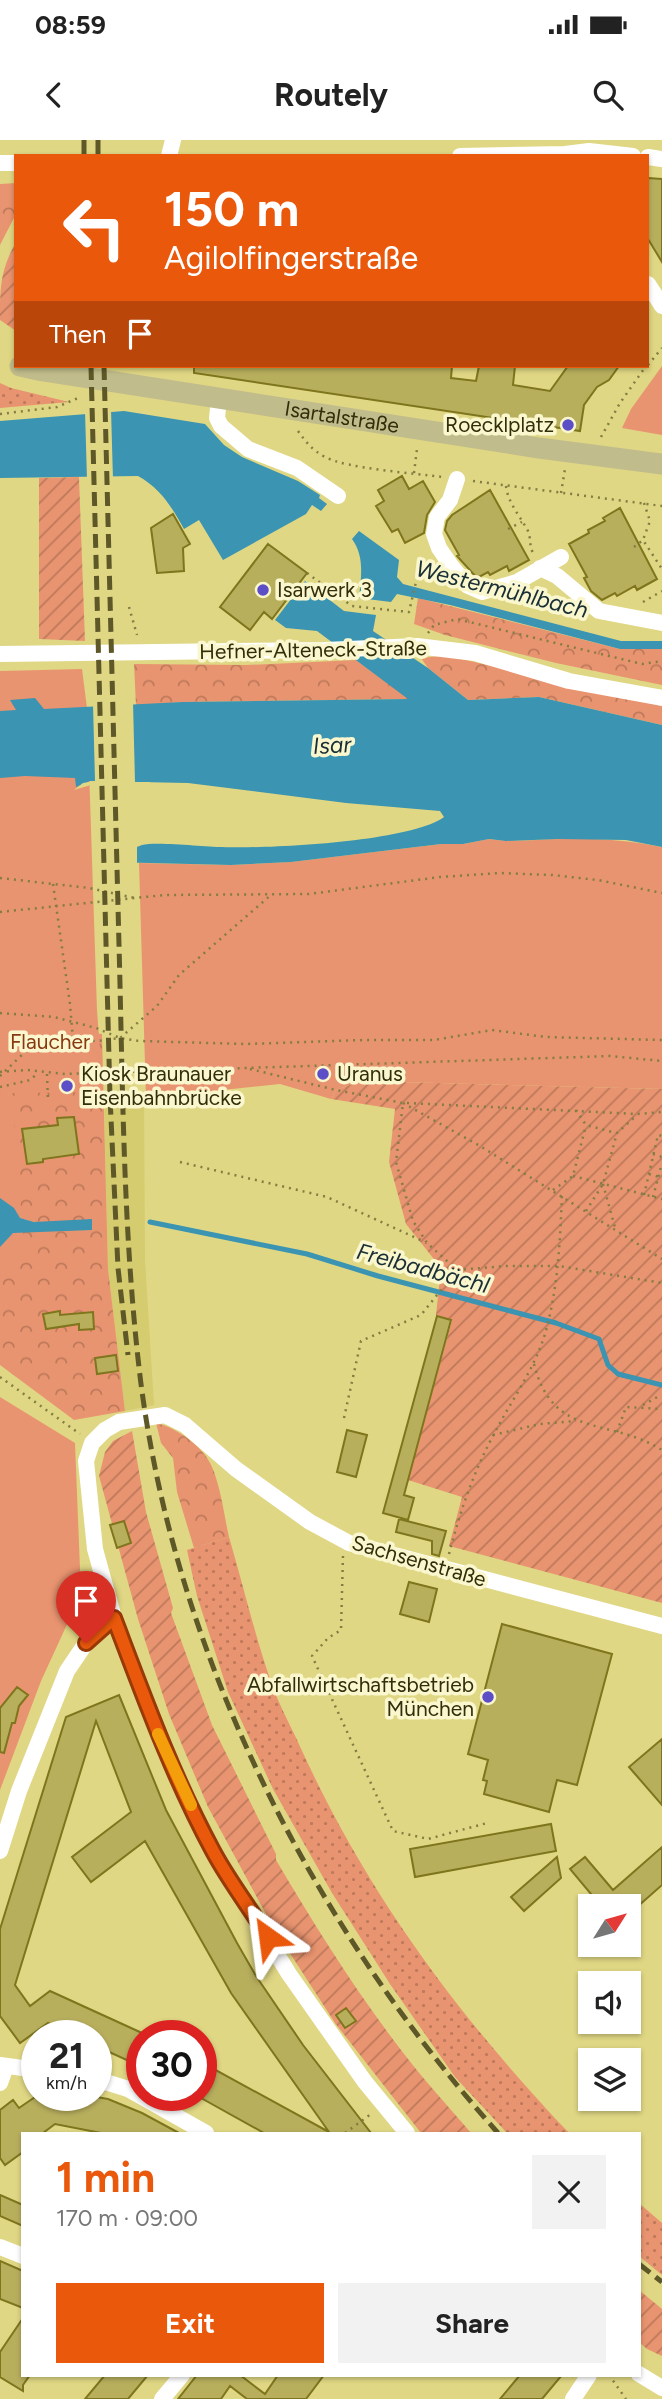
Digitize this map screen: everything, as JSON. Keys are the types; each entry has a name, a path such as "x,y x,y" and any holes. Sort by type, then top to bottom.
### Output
{"main road":[{"name":"Isartalstraße","path":"36,368 539,448 662,464"}],"street":[{"path":"494,154 562,150 615,154"},
{"path":"649,286 662,306"},
{"path":"219,398 216,418 221,426 248,449 297,468 338,496"},
{"path":"457,479 450,500 437,517 434,534 439,548 468,586 482,592 517,582 561,557"},
{"path":"541,568 557,576 599,611 662,623"},
{"name":"Hefner-Alteneck-Straße","path":"0,654 325,650 410,646 475,653 569,681 662,698"},
{"name":"Sachsenstraße","path":"92,1443 105,1430 119,1422 165,1415 185,1424 236,1469 310,1522 349,1543 662,1626"},
{"path":"92,1443 86,1461 95,1549 114,1618 152,1718 214,1852 327,2029 406,2132"},
{"path":"0,1851 19,1790 66,1671 86,1643 114,1618"},
{"path":"0,2083 3,2066 21,2068"},
{"path":"112,2084 128,2089 204,2132"},
{"path":"0,2247 21,2255"},
{"path":"641,2375 662,2388"},
{"path":"162,2399 180,2377"},
{"path":"573,2399 588,2377"}],"path":[{"path":"649,363 662,348"},
{"path":"600,440 620,403 645,368"},
{"path":"0,414 57,407 78,398"},
{"path":"298,431 308,446 326,458 414,473 662,506"},
{"path":"414,473 417,447"},
{"path":"561,493 566,466"},
{"path":"506,486 507,496 529,534 530,545 541,568"},
{"path":"634,547 643,540 650,521 644,503"},
{"path":"508,529 522,522"},
{"path":"643,540 661,565"},
{"path":"307,573 352,606 409,612 416,582"},
{"path":"130,607 142,652"},
{"path":"410,646 434,625 457,620 642,664 662,661"},
{"path":"0,912 164,895 309,894 440,877 500,873 598,880 662,893"},
{"path":"0,878 89,888 139,898"},
{"path":"53,884 73,1040"},
{"path":"7,1071 15,1060 45,1042 120,1038 157,1006 179,975 274,893"},
{"path":"0,1013 54,1017 120,1038 139,1041 246,1044 434,1040 492,1030 546,1037 662,1040"},
{"path":"0,1074 7,1071 65,1074 610,1056 662,1061"},
{"path":"245,1068 403,1103 638,1114 662,1112"},
{"path":"0,1087 30,1080 40,1071"},
{"path":"47,1072 48,1102"},
{"path":"403,1103 562,1195 662,1259"},
{"path":"403,1103 396,1162 413,1221 427,1242 457,1270"},
{"path":"576,1110 586,1125 617,1133"},
{"path":"586,1211 603,1184 617,1133 638,1114"},
{"path":"553,1190 573,1176 586,1125"},
{"path":"644,1195 658,1135 662,1136"},
{"path":"653,1154 662,1157"},
{"path":"180,1162 327,1197 427,1242"},
{"path":"653,1197 662,1163"},
{"path":"649,1174 660,1177"},
{"path":"573,1176 662,1199"},
{"path":"603,1184 616,1231"},
{"path":"445,1568 468,1487 493,1435 534,1363 545,1334 559,1266 562,1195"},
{"path":"344,1418 361,1341 421,1315 457,1270 559,1266 662,1283"},
{"path":"534,1363 547,1398 576,1421"},
{"path":"0,1377 92,1443"},
{"path":"640,1406 660,1395"},
{"path":"617,1432 626,1407 662,1409"},
{"path":"493,1435 540,1424 576,1421 617,1432 662,1450"},
{"path":"349,1543 343,1552 341,1630 328,1638 312,1656 393,1831 428,1839 487,1823"},
{"path":"346,2132 373,2112"},
{"path":"610,2377 626,2399"}],"shaded area":[{"path":"144,1096 145,1260 154,1405 125,1411 108,1269 104,1097"}],"green space":[{"path":"14,183 14,218 0,245 0,184"},
{"path":"14,246 14,330 0,320 2,280"},
{"path":"662,366 662,435 622,428 631,409"},
{"path":"0,383 11,388 69,402 0,408"},
{"path":"79,477 85,641 39,639 39,478"},
{"path":"418,598 620,649 662,649 662,685 556,663 445,635 414,624"},
{"path":"440,656 662,706 662,725 539,697 468,700 428,668 421,658"},
{"path":"356,660 410,699 182,702 136,706 134,664 246,665"},
{"name":"Flaucher","path":"82,669 87,708 97,1010 103,1092 12,1093 24,1246 0,1284 0,671"},
{"path":"489,839 598,839 662,847 662,1089 361,1081 336,1090 331,1099 280,1084 146,1098 139,863 231,865 291,862"},
{"path":"0,1023 102,1034 108,1269 125,1411 74,1420 0,1365 0,1247 12,1233 35,1231 34,1222 19,1218"},
{"path":"361,1081 662,1089 662,1603 449,1546 462,1497 408,1480 452,1320 436,1315 441,1268 406,1224 389,1162 395,1109 331,1099 336,1090"},
{"path":"0,1397 75,1443 81,1594 41,1681 0,1790"},
{"path":"156,1423 172,1429 203,1452 218,1484 229,1537 194,1548 177,1492 173,1458 161,1443"},
{"path":"132,1431 146,1512 173,1608 171,1613 212,1725 276,1854 276,1860 368,2004 409,2061 470,2132 420,2132 335,2023 273,1927 208,1807 169,1714 138,1619 99,1476 105,1452 113,1441"},
{"path":"229,1537 274,1690 329,1806 358,1857 388,1907 455,2000 491,2046 568,2132 506,2132 455,2077 390,1984 332,1893 273,1789 228,1692 197,1596 187,1550"},
{"path":"641,2205 662,2223 662,2275 641,2258"},
{"path":"641,2292 662,2309 662,2356 641,2344"}],"water":[{"path":"124,411 205,424 224,445 242,457 298,481 320,495 319,498 327,504 321,511 312,505 306,514 223,560 199,520 184,529 165,499 153,486 138,476 0,478 0,421"},
{"path":"359,531 399,560 397,577 403,584 621,641 662,641 662,649 620,649 397,594 391,602 359,598 360,560 352,539"},
{"name":"Isar","path":"305,581 344,611 376,615 373,631 428,668 468,700 539,697 662,725 662,847 626,840 489,839 291,862 231,865 108,862 133,848 149,844 243,847 337,842 401,833 427,826 444,817 440,811 346,803 188,783 90,781 76,787 75,778 0,778 0,711 16,710 10,700 35,698 44,709 182,702 408,699 317,631 286,628 275,620"},
{"path":"0,1198 14,1208 20,1218 34,1222 92,1219 92,1230 13,1233 0,1247"}],"pier":[{"path":"111,409 113,480 87,480 85,411"},
{"path":"133,702 135,782 149,782 157,786 91,785 74,790 83,783 95,781 93,704"},
{"path":"137,844 137,866 105,863 106,859"}],"building":[{"path":"649,178 662,179 662,262 649,241"},
{"path":"194,368 452,368 451,378 476,381 479,368 515,368 513,385 550,391 567,368 618,368 609,380 597,387 584,405 580,431 194,373"},
{"path":"402,476 409,489 423,481 435,502 427,515 424,533 405,543 398,529 392,532 376,506 384,501 378,490"},
{"path":"490,490 529,560 509,571 507,566 477,578 457,556 459,555 445,530 452,515"},
{"path":"620,508 657,579 637,590 635,586 617,596 615,593 602,600 591,591 584,578 587,577 569,544 589,533 588,530 605,521 603,518"},
{"path":"173,514 190,544 183,548 184,571 157,573 151,528"},
{"name":"Isarwerk 3","path":"268,544 307,573 272,619 264,612 250,630 220,607"},
{"path":"74,1117 79,1154 27,1164 22,1129 58,1125 57,1118"},
{"path":"60,1311 60,1315 93,1312 94,1329 79,1330 79,1324 46,1329 43,1314"},
{"path":"437,1316 451,1320 404,1495 414,1498 408,1520 383,1513"},
{"path":"116,1355 118,1371 97,1374 95,1358"},
{"path":"347,1430 367,1435 356,1477 337,1472"},
{"path":"399,1519 446,1531 439,1556 432,1554 432,1541 396,1532"},
{"path":"124,1521 131,1543 117,1548 110,1525"},
{"path":"409,1582 437,1589 429,1622 400,1614"},
{"path":"502,1624 612,1654 577,1785 557,1780 549,1812 484,1794 487,1781 483,1780 488,1760 468,1754"},
{"path":"17,1687 28,1695 19,1706 4,1753 0,1752 0,1708"},
{"path":"119,1695 166,1810 237,1943 303,2045 370,2132 329,2132 231,1993 145,1841 91,1882 72,1857 131,1812 96,1721 15,1985 30,2006 50,1991 126,2026 126,2060 112,2053 112,2020 21,2020 20,2043 0,2016 0,1929 66,1717"},
{"path":"662,1739 662,1805 629,1767"},
{"path":"551,1824 556,1851 415,1877 410,1849"},
{"path":"662,1847 662,1885 641,1904 641,1894 591,1894 570,1869 585,1857 613,1890"},
{"path":"557,1857 561,1878 524,1911 511,1897"},
{"path":"346,2008 356,2021 345,2028 336,2015"},
{"path":"217,2071 329,2132 262,2132 217,2107"},
{"path":"13,2100 19,2108 21,2107 21,2111 112,2111 112,2101 126,2106 126,2111 137,2111 177,2132 96,2132 55,2124 44,2132 21,2132 21,2153 5,2165 0,2158 0,2110"},
{"path":"0,2195 21,2204 21,2225 0,2216"},
{"path":"0,2261 21,2270 21,2307 0,2299"},
{"path":"21,2321 21,2377 29,2377 23,2385 23,2391 0,2377 0,2352"},
{"path":"103,2377 146,2377 128,2399 85,2399"},
{"path":"195,2377 243,2377 265,2394 277,2377 322,2377 306,2399 247,2399 230,2386 221,2399 178,2399"},
{"path":"518,2377 560,2377 542,2399 500,2399"}],"waterway":[{"name":"Freibadbächl","path":"150,1222 307,1254 378,1276 556,1323 599,1339 608,1365 618,1374 662,1385"}],"railway":[{"path":"84,140 84,154"},
{"path":"98,140 98,154"},
{"path":"91,368 110,1097 118,1268 128,1355"},
{"path":"104,368 127,1220 141,1384 159,1487 186,1588 221,1688 264,1785 314,1878 370,1968 431,2053 497,2132"},
{"path":"641,2266 662,2282"}],"slow traffic":[{"path":"158,1734 191,1805"}],"place":[{"name":"Roecklplatz","path":"568,425"},
{"name":"Isarwerk 3","path":"263,590"},
{"name":"Uranus","path":"323,1074"},
{"name":"Kiosk Braunauer Eisenbahnbrücke","path":"67,1086"},
{"name":"Abfallwirtschaftsbetrieb München","path":"488,1697"}],"route":[{"path":"86,1643 114,1618 152,1718 197,1819 214,1852 268,1937"}],"water label":[{"name":"Westermühlbach","path":"502,589"}]}
